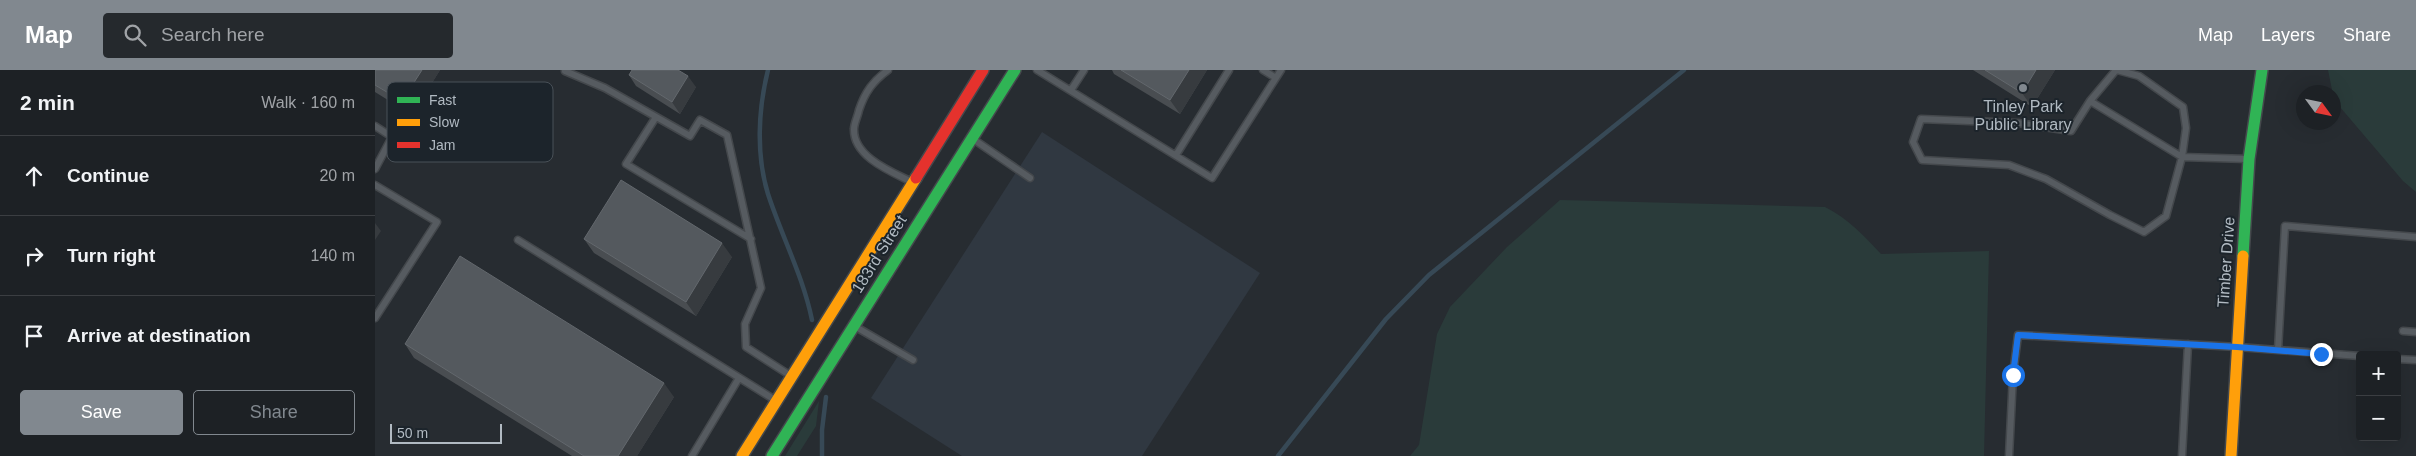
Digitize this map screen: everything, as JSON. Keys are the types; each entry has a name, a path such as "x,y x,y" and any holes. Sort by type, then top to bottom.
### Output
{"street":[{"name":"183rd Street","path":"742,456 983,70"},
{"name":"183rd Street","path":"772,456 1015,70"},
{"name":"Timber Drive","path":"2231,456 2249,159 2262,70"}],"lane":[{"path":"888,70 871,82 861,102 853,130 859,147 877,164 913,183"},
{"path":"1037,70 1212,178 1281,70"},
{"path":"1071,90 1084,70"},
{"path":"1176,155 1229,70"},
{"path":"1263,70 1276,78"},
{"path":"2116,70 2139,76 2183,106 2186,128 2182,157 2166,216 2144,232 2046,180 2009,165 1922,160 1913,142 1921,119 2018,123 2071,131 2090,102 2116,70"},
{"path":"565,71 605,88 690,136 700,120 727,135 761,288 745,324 747,347 792,377"},
{"path":"2090,102 2182,157 2249,159"},
{"path":"656,117 626,164 751,239"},
{"path":"375,126 387,134"},
{"path":"972,138 1030,178"},
{"path":"375,169 387,146"},
{"path":"375,184 437,222 375,318"},
{"path":"2278,350 2285,226 2416,237"},
{"path":"518,240 776,401"},
{"path":"854,326 913,360"},
{"path":"2403,331 2416,332"},
{"path":"2009,456 2013,375 2018,335 2356,356"},
{"path":"2181,456 2187,344"},
{"path":"2401,359 2416,360"},
{"path":"692,456 739,378"}],"shaded area":[{"path":"2328,70 2416,70 2416,192 2403,181 2341,108 2341,85 2331,85"},
{"path":"1042,132 1260,273 1142,456 962,456 871,398"},
{"path":"1560,200 1825,207 1849,222 1881,254 1989,251 1984,456 1410,456 1419,445 1437,334 1450,307 1507,247"},
{"path":"819,401 816,426 797,456 785,456"}],"building":[{"path":"375,70 422,70 414,82 387,82 387,92 375,85"},
{"path":"632,70 678,70 688,76 672,102 629,75"},
{"path":"1121,70 1189,70 1170,100"},
{"path":"1985,70 2036,70 2022,93"},
{"path":"621,180 722,243 686,302 584,239"},
{"path":"460,256 664,383 618,456 584,456 405,344"}],"waterway":[{"path":"768,70 760,117 760,148 764,179 798,272 812,320"},
{"path":"1278,456 1386,319 1429,275 1684,70"},
{"path":"822,456 822,430 826,397"}],"traffic: fast":[{"path":"772,456 1015,70"},
{"path":"2243,256 2249,159 2262,70"}],"traffic: slow":[{"path":"742,456 916,178"},
{"path":"2231,456 2243,256"}],"traffic: jam":[{"path":"916,178 983,70"}],"place":[{"name":"Tinley Park Public Library","path":"2023,88"}],"route":[{"path":"2013,375 2018,335 2237,347 2321,354"}]}
